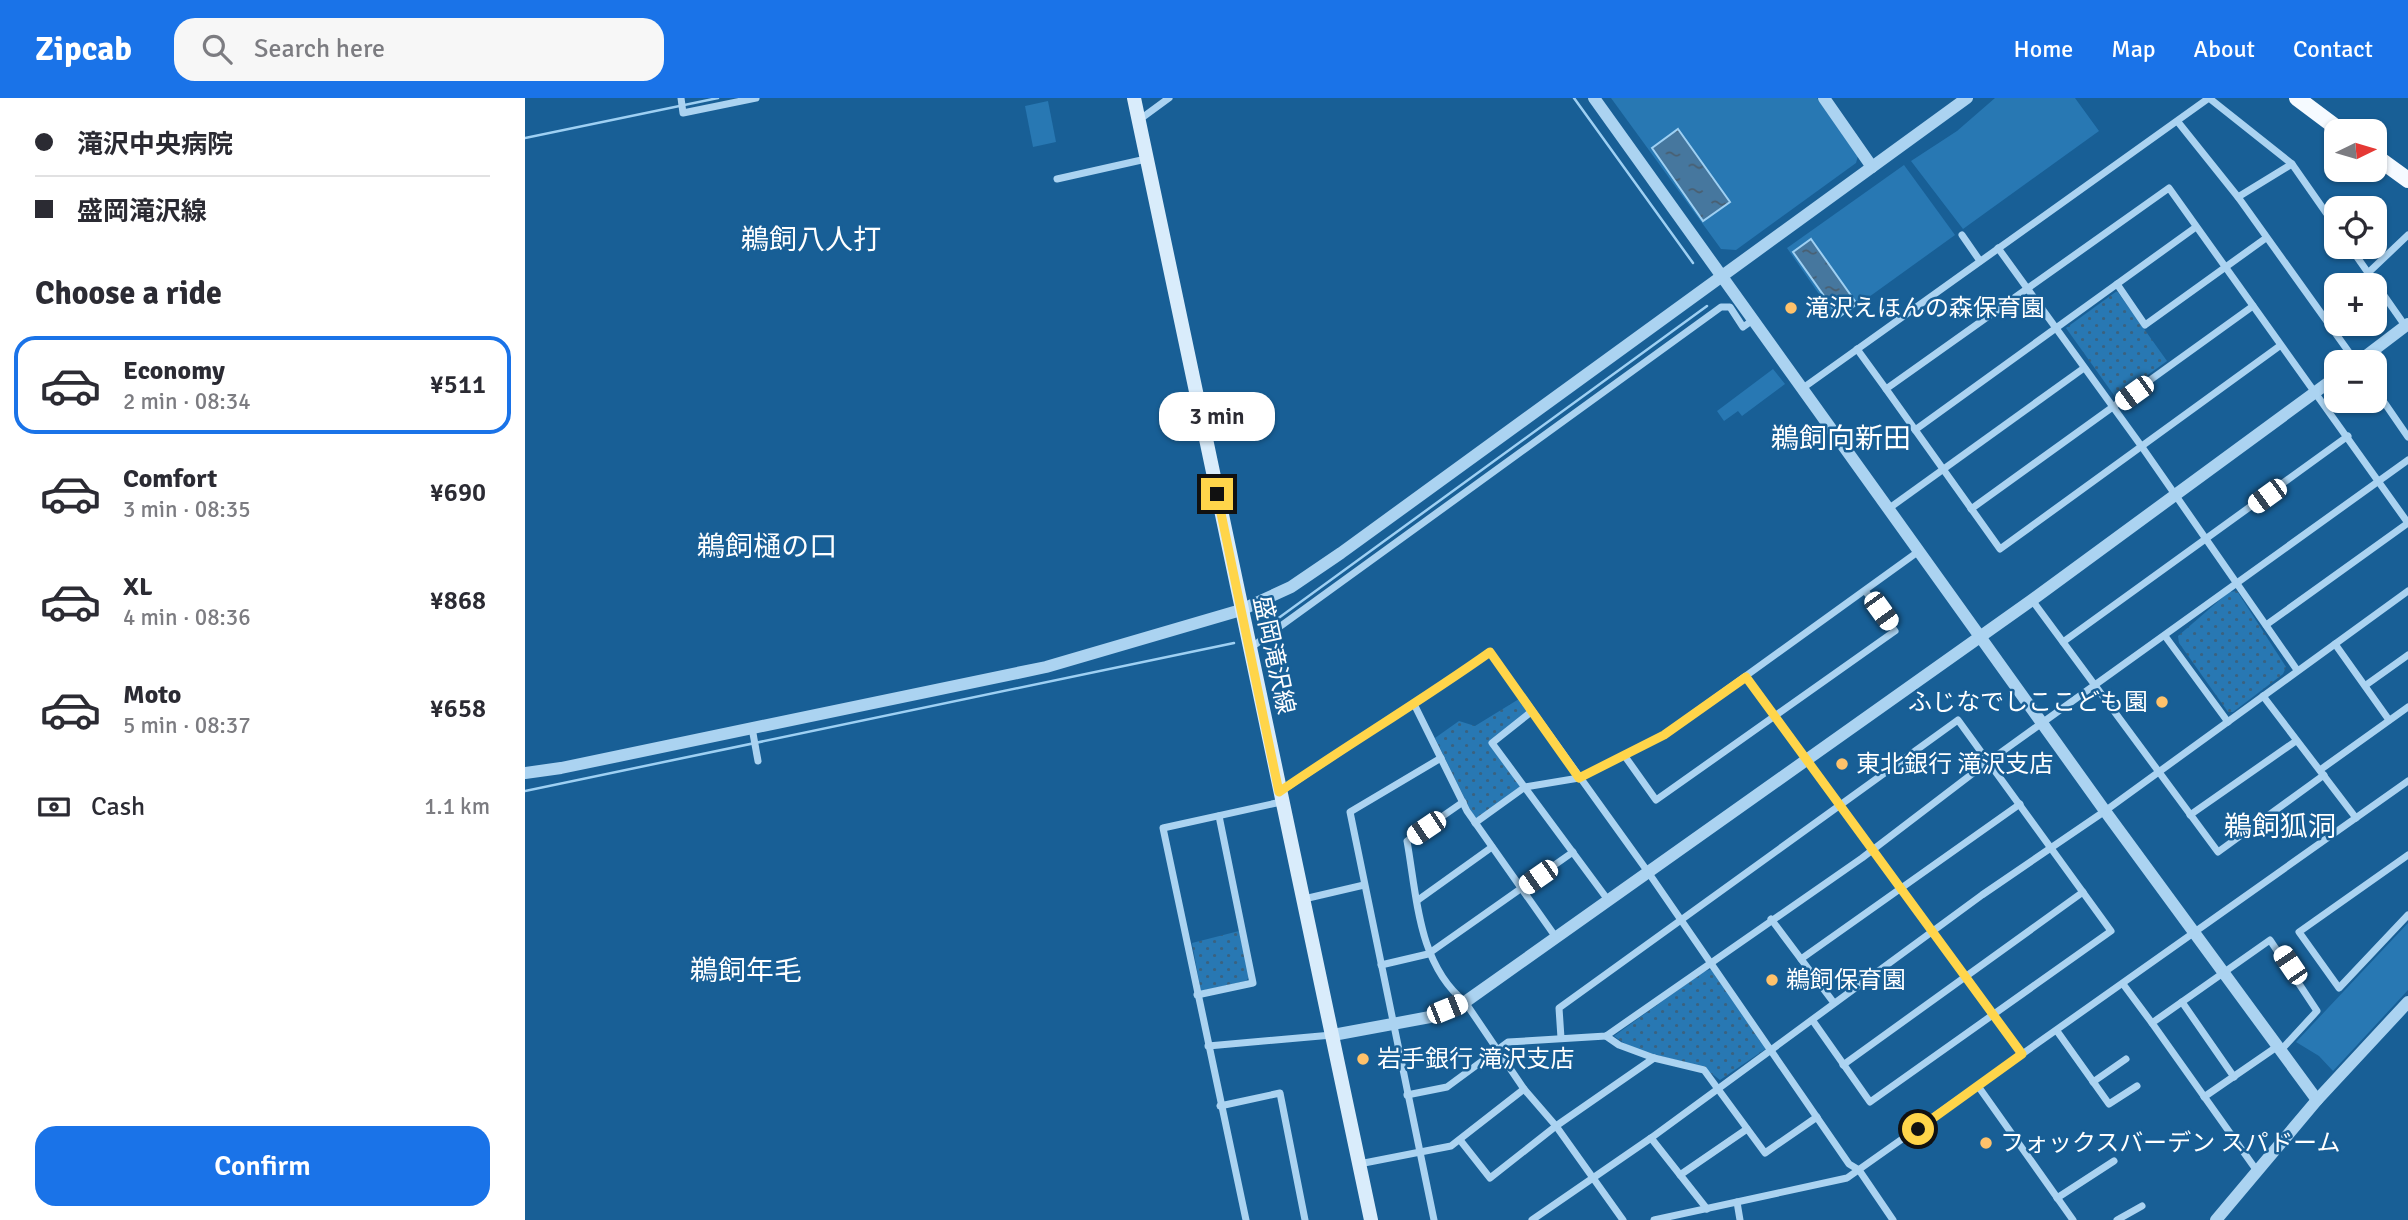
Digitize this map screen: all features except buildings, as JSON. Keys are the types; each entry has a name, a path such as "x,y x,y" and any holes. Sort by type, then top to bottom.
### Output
{"main road":[{"name":"盛岡滝沢線","path":"1134,98 1371,1220"},
{"path":"2297,98 2325,119"},
{"path":"2387,165 2408,180"}],"street":[{"path":"682,103 683,113 756,98"},
{"path":"1139,120 1169,98"},
{"path":"1594,98 2105,811 2318,1100"},
{"path":"1824,98 1872,167"},
{"path":"525,773 754,738 1046,667 1241,610 1291,587 1967,98"},
{"path":"1803,388 2209,98 2292,164 2324,210"},
{"path":"2178,122 2238,197 2348,350"},
{"path":"1057,179 1146,159"},
{"path":"2238,197 2292,164"},
{"path":"1886,389 2169,188 2316,390 2408,523 2266,625"},
{"path":"1915,430 2196,227"},
{"path":"1962,235 1980,261"},
{"path":"2358,259 2368,273 2408,235"},
{"path":"2117,284 2145,325 2266,238"},
{"path":"1998,248 2114,407 2297,670"},
{"path":"2374,350 2407,327 2387,299"},
{"path":"1971,509 2253,306"},
{"path":"1249,649 1721,307 1730,307 1743,327 1753,320"},
{"path":"1857,349 2000,549 2281,345"},
{"path":"1888,509 2084,368"},
{"path":"1207,1046 1333,1035 1393,1026 1430,1017 1465,1002 1555,936 1808,761 2324,385"},
{"path":"2387,406 2408,437"},
{"path":"2063,642 2348,436"},
{"path":"1407,1095 1447,1087 1508,1042 1606,1036 1871,850 1989,761 2408,460"},
{"path":"1475,823 1525,787 1579,778 1664,735 1866,592 1919,551"},
{"path":"1532,1220 1651,1138 1834,1003 2408,591"},
{"path":"1624,755 1656,800 1895,631 1866,592"},
{"path":"2032,600 2218,852 2408,707"},
{"path":"2165,636 2228,722"},
{"path":"2336,644 2389,720"},
{"path":"1245,1220 1163,828 1219,816 1280,797 1366,733 1415,706 1490,652 1681,919 1849,1164 1859,1170 1893,1220"},
{"path":"2366,685 2408,655"},
{"path":"1746,677 2022,1054"},
{"path":"2263,696 2356,818"},
{"path":"1415,706 1475,823 1555,936"},
{"path":"1531,712 1492,743 1608,900"},
{"path":"1561,1038 1559,1008 1958,720 2111,931 1870,1102 1812,1021"},
{"path":"754,738 758,761"},
{"path":"2190,815 2296,741"},
{"path":"1434,1220 1350,813 1441,758"},
{"path":"1654,1220 1847,1178 2408,781"},
{"path":"1463,802 1407,841 1428,954 1452,991 1465,1002 1524,1089 1556,1126 1623,1220"},
{"path":"1801,959 2020,804"},
{"path":"1197,995 1253,983 1219,816"},
{"path":"1418,900 1492,847"},
{"path":"1381,965 1428,954 1573,852"},
{"path":"2408,855 2299,932 2339,988 2408,915"},
{"path":"1303,899 1364,886"},
{"path":"1843,1065 2083,892"},
{"path":"1771,919 1834,1003"},
{"path":"2152,1023 2270,940 2277,946 2317,1011 2280,1048 2204,1097"},
{"path":"2123,984 2257,1171"},
{"path":"2182,1002 2234,1077"},
{"path":"2216,1220 2318,1100 2408,1002"},
{"path":"2057,1031 2109,1104 2137,1086"},
{"path":"1606,1036 1619,1045 1654,1058 1704,1070 1765,1153 1817,1117"},
{"path":"1460,1140 1490,1178 1556,1126 1654,1058"},
{"path":"2093,1082 2126,1059"},
{"path":"1978,1086 2073,1220"},
{"path":"1359,1164 1451,1146 1524,1089"},
{"path":"1220,1106 1280,1093 1305,1220"},
{"path":"1680,1175 1747,1129"},
{"path":"1651,1138 1707,1209"},
{"path":"2057,1198 2114,1161"},
{"path":"1737,1202 1740,1220"},
{"path":"2117,1220 2142,1206"}],"shaded area":[{"path":"1611,98 1817,98 1858,156 1856,163 1736,250 1721,249"},
{"path":"1995,98 2075,98 2099,131 1963,229 1911,161 1957,131"},
{"path":"1048,101 1056,142 1033,147 1025,106"},
{"path":"1904,165 1955,235 1837,320 1787,248"},
{"path":"2117,291 2167,361 2116,398 2066,328"},
{"path":"1773,369 1785,384 1742,416 1738,411 1724,421 1717,411"},
{"path":"2237,591 2286,667 2283,674 2233,712 2228,712 2179,643 2178,636 2229,592"},
{"path":"1519,699 1528,712 1489,742 1522,787 1476,821 1435,738 1459,721 1475,726"},
{"path":"2408,923 2408,990 2333,1071 2319,1056 2296,1042"},
{"path":"1239,931 1249,977 1246,981 1201,991 1192,943"},
{"path":"1712,969 1767,1048 1720,1080 1695,1066 1639,1050 1614,1036 1703,972"}],"water":[{"path":"1678,129 1730,202 1703,221 1652,148"},
{"path":"1811,239 1857,304 1839,317 1793,252"}],"waterway":[{"path":"525,138 718,98"},
{"path":"1574,98 1693,263"},
{"path":"1262,630 1707,306"},
{"path":"525,791 1234,643"}],"place":[{"name":"滝沢えほんの森保育園","path":"1791,308"},
{"name":"ふじなでしここども園","path":"2162,702"},
{"name":"東北銀行 滝沢支店","path":"1842,764"},
{"name":"鵜飼保育園","path":"1772,980"},
{"name":"岩手銀行 滝沢支店","path":"1363,1059"},
{"name":"フォックスバーデン スパドーム","path":"1986,1143"}],"district":[{"name":"鵜飼八人打","path":"811,239"},
{"name":"鵜飼向新田","path":"1841,438"},
{"name":"鵜飼樋の口","path":"767,546"},
{"name":"鵜飼狐洞","path":"2280,826"},
{"name":"鵜飼年毛","path":"746,970"}],"route":[{"path":"1217,494 1279,792 1366,733 1415,706 1490,652 1579,778 1664,735 1746,677 2022,1054 1918,1129"}]}
